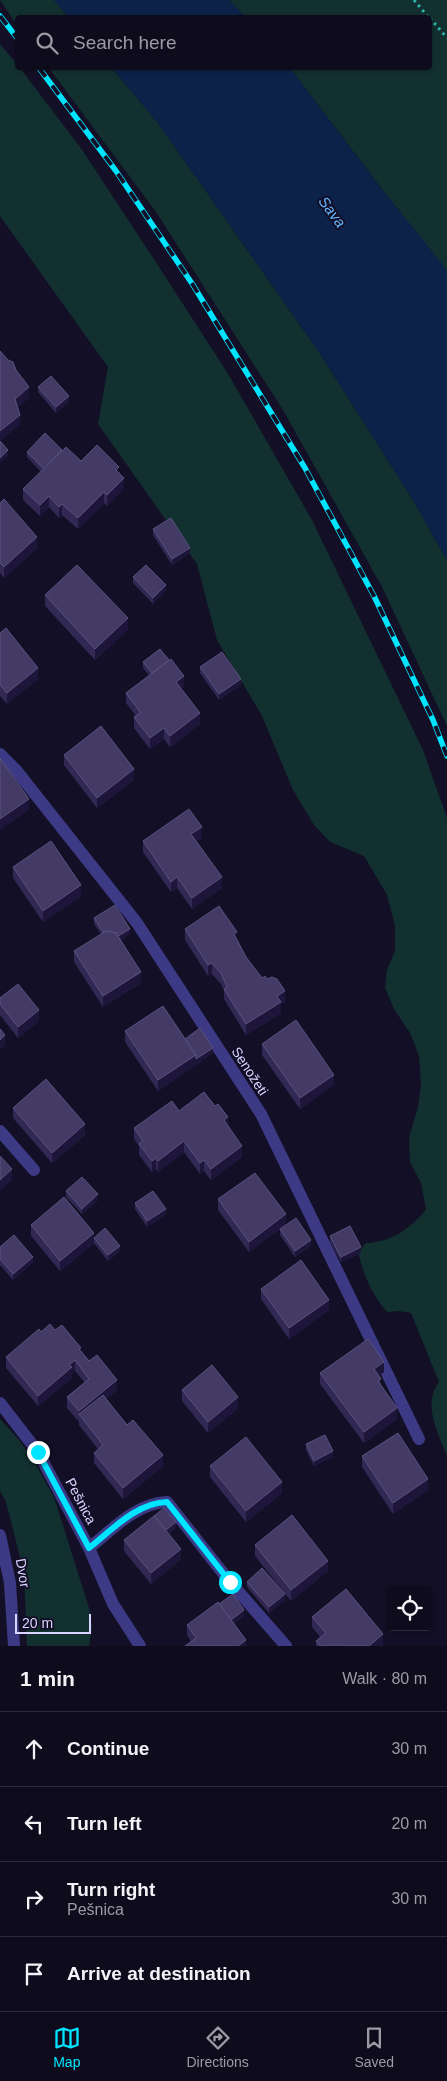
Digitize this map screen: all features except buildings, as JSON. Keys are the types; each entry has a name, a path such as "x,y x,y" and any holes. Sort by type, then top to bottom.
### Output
{"street":[{"name":"Senožeti","path":"0,754 16,770 137,923 261,1114 419,1439"},
{"path":"0,1131 34,1170"},
{"name":"Pešnica","path":"0,1403 38,1452 89,1548 113,1604 140,1646"},
{"path":"89,1548 141,1508 155,1502 167,1502 230,1582 286,1646"},
{"name":"Dvor","path":"0,1535 10,1583 14,1646"}],"path":[{"path":"414,0 426,15"},
{"path":"432,21 447,38"}],"green space":[{"path":"0,0 54,0 67,15 15,15 15,22"},
{"path":"229,0 447,0 447,271 292,70 432,70 432,15 243,15"},
{"path":"0,44 15,62 15,70 22,70 83,151 227,372 312,520 423,750 447,818 447,1456 433,1419 432,1400 439,1382 411,1313 387,1312 369,1284 358,1252 366,1243 384,1240 400,1233 414,1223 426,1209 421,1183 410,1162 409,1137 418,1107 421,1085 419,1056 410,1033 394,1009 385,988 387,970 395,951 395,926 387,895 364,856 330,842 314,825 293,790 262,716 217,640 197,564 98,424 108,367 0,216"},
{"path":"50,70 114,70 158,123 319,352 413,500 447,560 447,726 382,587 283,410 156,212"},
{"path":"0,1419 32,1458 54,1497 89,1608 92,1626 89,1646 27,1646 24,1573 6,1502 0,1491"}],"water":[{"path":"54,0 229,0 243,15 67,15"},
{"name":"Sava","path":"114,70 292,70 447,271 447,560 413,500 319,352 158,123"}],"railway":[{"path":"0,16 15,35"},
{"path":"40,70 116,171 193,285 305,468 374,596 433,720 447,756"}],"route":[{"path":"38,1452 89,1548 141,1508 155,1502 167,1502 230,1582"}]}
